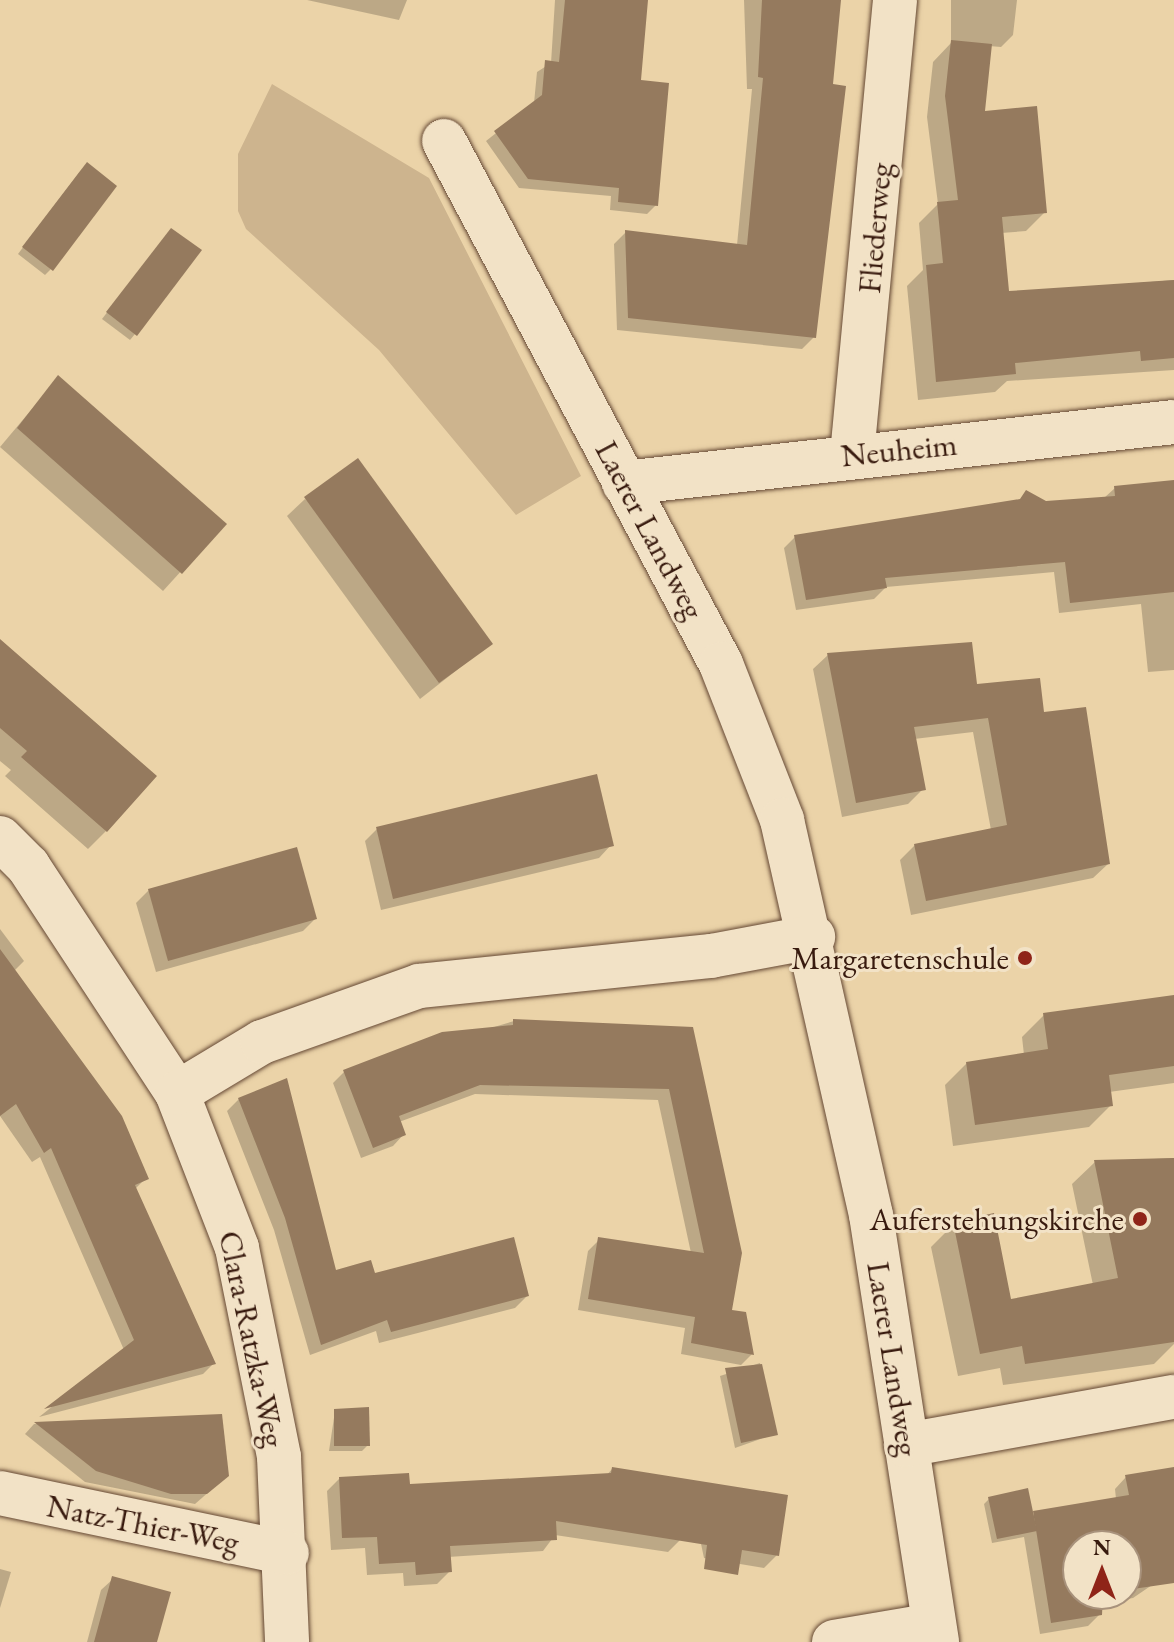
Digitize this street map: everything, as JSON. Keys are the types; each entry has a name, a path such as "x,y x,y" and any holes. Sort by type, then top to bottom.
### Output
{"street":[{"name":"Fliederweg","path":"852,455 895,0"},
{"name":"Laerer Landweg","path":"444,141 721,664 782,820 813,937 871,1215 935,1633"},
{"name":"Neuheim","path":"624,483 852,455 1174,422"},
{"name":"Clara-Ratzka-Weg","path":"0,838 28,866 177,1093 243,1270 270,1390 287,1553 287,1642"},
{"path":"177,1093 262,1042 419,986 711,956 813,937"},
{"path":"906,1445 1174,1397"},
{"name":"Natz-Thier-Weg","path":"0,1493 287,1553"},
{"path":"834,1642 935,1633"}],"shaded area":[{"path":"272,84 429,178 581,476 516,515 379,350 246,229 238,211 238,154"}],"building":[{"path":"565,0 648,0 641,80 669,83 658,206 618,202 619,188 528,179 494,131 542,95 545,60 559,62"},
{"path":"762,0 841,0 833,84 846,86 816,338 628,318 625,230 747,245 763,78 758,77"},
{"path":"951,40 992,44 985,111 1037,106 1047,213 1002,217 1009,291 1174,280 1174,358 1141,361 1140,351 1015,363 1016,374 936,382 926,265 943,263 937,202 958,200 945,96"},
{"path":"87,162 117,186 53,271 22,247"},
{"path":"171,228 202,250 137,336 106,312"},
{"path":"58,375 227,524 182,574 17,428"},
{"path":"358,458 493,644 439,683 304,497"},
{"path":"1174,480 1174,592 1070,603 1065,562 885,578 887,588 806,600 794,535 1020,499 1026,490 1046,501 1115,496 1114,486"},
{"path":"0,639 157,776 107,832 21,757 27,751 0,728"},
{"path":"972,642 977,684 1040,678 1044,712 1086,707 1110,864 926,901 914,844 1007,825 988,718 914,727 926,790 856,803 827,653"},
{"path":"597,774 614,846 393,899 376,827"},
{"path":"297,847 317,919 168,961 148,889"},
{"path":"0,949 122,1116 149,1179 135,1185 216,1364 44,1409 134,1340 51,1148 44,1153 16,1104 0,1116"},
{"path":"1174,995 1174,1066 1109,1075 1113,1106 975,1125 966,1062 1048,1049 1043,1013"},
{"path":"513,1019 693,1027 742,1253 732,1310 746,1312 754,1355 691,1343 695,1317 588,1299 598,1237 704,1253 669,1089 480,1085 399,1116 406,1135 373,1148 343,1070 442,1032 513,1025"},
{"path":"287,1078 336,1270 371,1260 375,1273 514,1237 529,1296 391,1332 387,1320 321,1345 285,1218 238,1098"},
{"path":"1174,1158 1174,1342 1025,1364 1022,1346 980,1354 953,1222 994,1213 1011,1299 1118,1278 1094,1160"},
{"path":"762,1364 778,1435 741,1443 725,1368"},
{"path":"369,1407 370,1446 334,1446 334,1409"},
{"path":"222,1414 229,1476 207,1494 171,1494 96,1471 34,1422"},
{"path":"612,1467 788,1495 779,1556 742,1550 738,1575 704,1569 707,1545 556,1521 557,1540 450,1546 452,1572 416,1575 415,1562 379,1564 377,1537 342,1538 339,1477 409,1473 410,1484 611,1473"},
{"path":"1174,1467 1174,1583 1142,1588 1142,1530 1062,1530 1062,1610 1102,1610 1102,1615 1051,1623 1033,1511 1129,1495 1125,1475"},
{"path":"1028,1488 1037,1531 997,1539 988,1497"},
{"path":"112,1576 171,1592 157,1642 94,1642"}],"place":[{"name":"Margaretenschule","path":"1025,958"},
{"name":"Auferstehungskirche","path":"1140,1219"}]}
